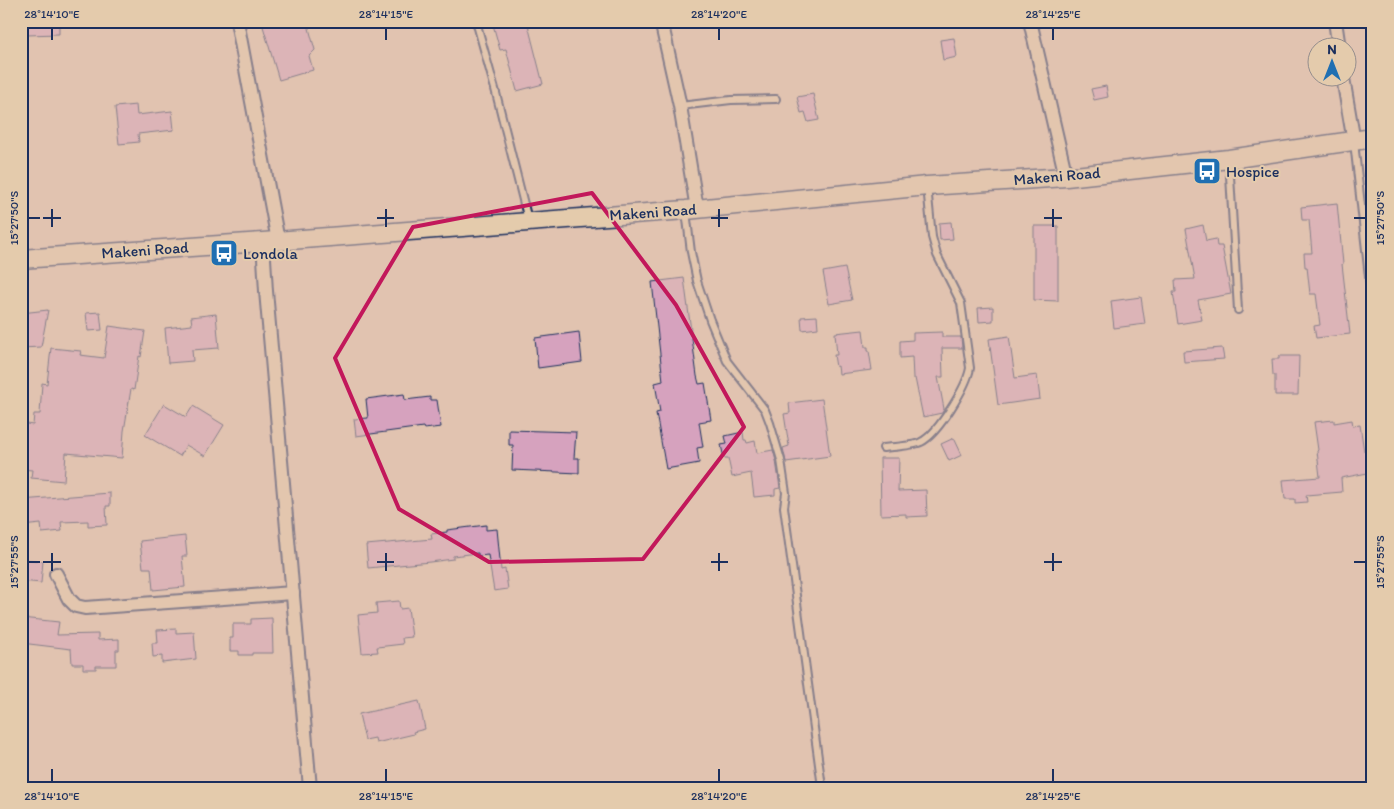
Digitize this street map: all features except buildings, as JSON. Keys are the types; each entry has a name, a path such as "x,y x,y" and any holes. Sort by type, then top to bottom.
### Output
{"main road":[{"name":"Makeni Road","path":"21,259 528,222 691,209 927,186 1066,176 1229,159 1373,138"}],"street":[{"path":"237,21 271,241 266,291 310,788"},
{"path":"661,21 680,106 691,209"},
{"path":"1030,21 1066,176"},
{"path":"1335,21 1338,38"},
{"path":"1345,88 1354,142"},
{"path":"56,574 69,599 76,606 85,608 293,592"}],"lane":[{"path":"476,21 496,89 528,222"},
{"path":"680,106 731,100 776,99"},
{"path":"1354,142 1373,313"},
{"path":"1229,159 1238,310"},
{"path":"883,448 920,443 928,437 946,416 968,377 970,368 961,303 937,255 932,237 927,186"},
{"path":"691,209 691,252 697,281 710,320 727,361 765,410 781,460 786,493 784,507 822,787"}],"highlighted area":[{"path":"592,193 676,305 744,427 643,559 489,562 399,509 335,358 413,227"}],"place":[{"name":"Hospice","path":"1207,171"},
{"name":"Londola","path":"224,253"}]}
